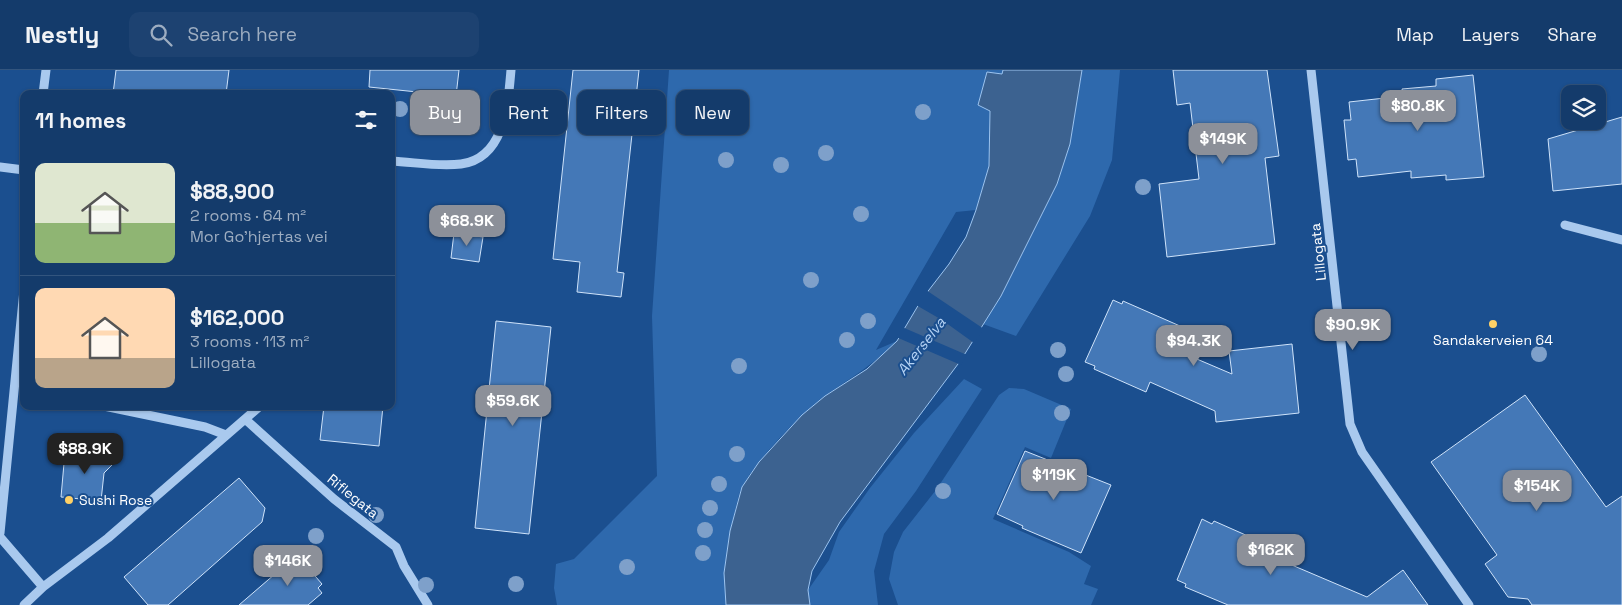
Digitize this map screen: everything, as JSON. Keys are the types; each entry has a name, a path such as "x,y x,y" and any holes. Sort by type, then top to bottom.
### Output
{"street":[{"path":"44,90 46,70"},
{"path":"395,161 461,164 475,160 487,152 502,127 508,104 511,70"},
{"name":"Lillogata","path":"1312,70 1350,424 1362,452 1469,605"},
{"path":"0,167 20,170"},
{"path":"1565,225 1622,240"},
{"path":"20,331 0,535 42,587"},
{"path":"123,410 204,427 226,435"},
{"path":"24,605 42,587 108,538 255,410"},
{"name":"Riflegata","path":"245,419 334,499 396,547 404,566 428,605"}],"shaded area":[{"path":"669,70 1003,70 1003,74 978,104 990,111 989,166 976,210 956,212 876,350 897,341 871,364 825,396 804,414 769,450 750,475 739,496 728,544 725,580 726,605 557,605 554,588 556,564 574,559 657,476 652,316"},
{"path":"1082,70 1120,70 1112,160 1090,216 1016,336 983,324 1001,296 1057,184 1070,144"},
{"path":"964,379 982,389 916,491 884,534 874,571 878,605 810,605 808,590 829,560 839,532 870,488 914,433"},
{"path":"1009,388 1024,389 1071,409 1051,458 1025,447 993,519 1069,552 1091,566 1084,584 1098,589 1091,605 898,605 889,579 894,552 903,532 936,490 999,395"}],"water":[{"name":"Akerselva","path":"1003,70 1082,70 1070,144 1057,184 1001,296 961,360 840,522 812,571 808,590 810,605 726,605 724,573 730,531 742,487 759,462 802,415 825,396 867,369 897,341 922,299 949,264 966,237 989,166 990,111 978,105 987,72 1002,74"}],"pier":[{"path":"926,290 984,329 974,343 942,320 916,305"},
{"path":"902,327 967,355 961,365 896,337"}],"building":[{"path":"116,70 229,70 226,90 114,90"},
{"path":"370,70 459,70 457,90 410,91 369,87"},
{"path":"573,70 639,70 637,90 577,90 577,135 632,135 617,272 624,273 621,297 577,292 580,262 553,259"},
{"path":"1173,70 1267,70 1279,156 1265,158 1275,244 1167,257 1159,184 1199,179 1190,103 1177,105"},
{"path":"1473,75 1484,177 1446,180 1446,175 1411,178 1411,171 1358,177 1356,159 1348,160 1344,120 1351,120 1349,102 1403,96 1402,89 1436,86 1436,79"},
{"path":"1622,117 1622,184 1553,191 1548,139 1578,130 1606,130 1606,122"},
{"path":"454,233 483,237 479,262 451,258"},
{"path":"1113,300 1122,304 1123,301 1180,326 1171,348 1232,374 1229,351 1292,344 1299,413 1216,422 1215,411 1150,382 1146,392 1094,369 1095,366 1085,362"},
{"path":"496,321 551,327 529,534 475,528"},
{"path":"1525,395 1606,507 1622,496 1622,605 1532,605 1528,599 1508,597 1485,564 1497,555 1431,462"},
{"path":"324,410 383,410 379,446 320,440"},
{"path":"1025,451 1111,485 1081,553 1022,528 1023,526 997,514"},
{"path":"65,452 121,456 104,473 101,501 61,497"},
{"path":"239,478 265,508 262,522 168,605 148,605 124,577"},
{"path":"1202,519 1212,524 1214,521 1284,552 1280,560 1367,597 1403,570 1428,605 1228,605 1185,587 1186,584 1177,580"},
{"path":"297,555 322,584 318,588 322,593 308,605 239,605"}],"place":[{"name":"Sandakerveien 64","path":"1493,324"},
{"name":"Sushi Rose","path":"69,500"}]}
